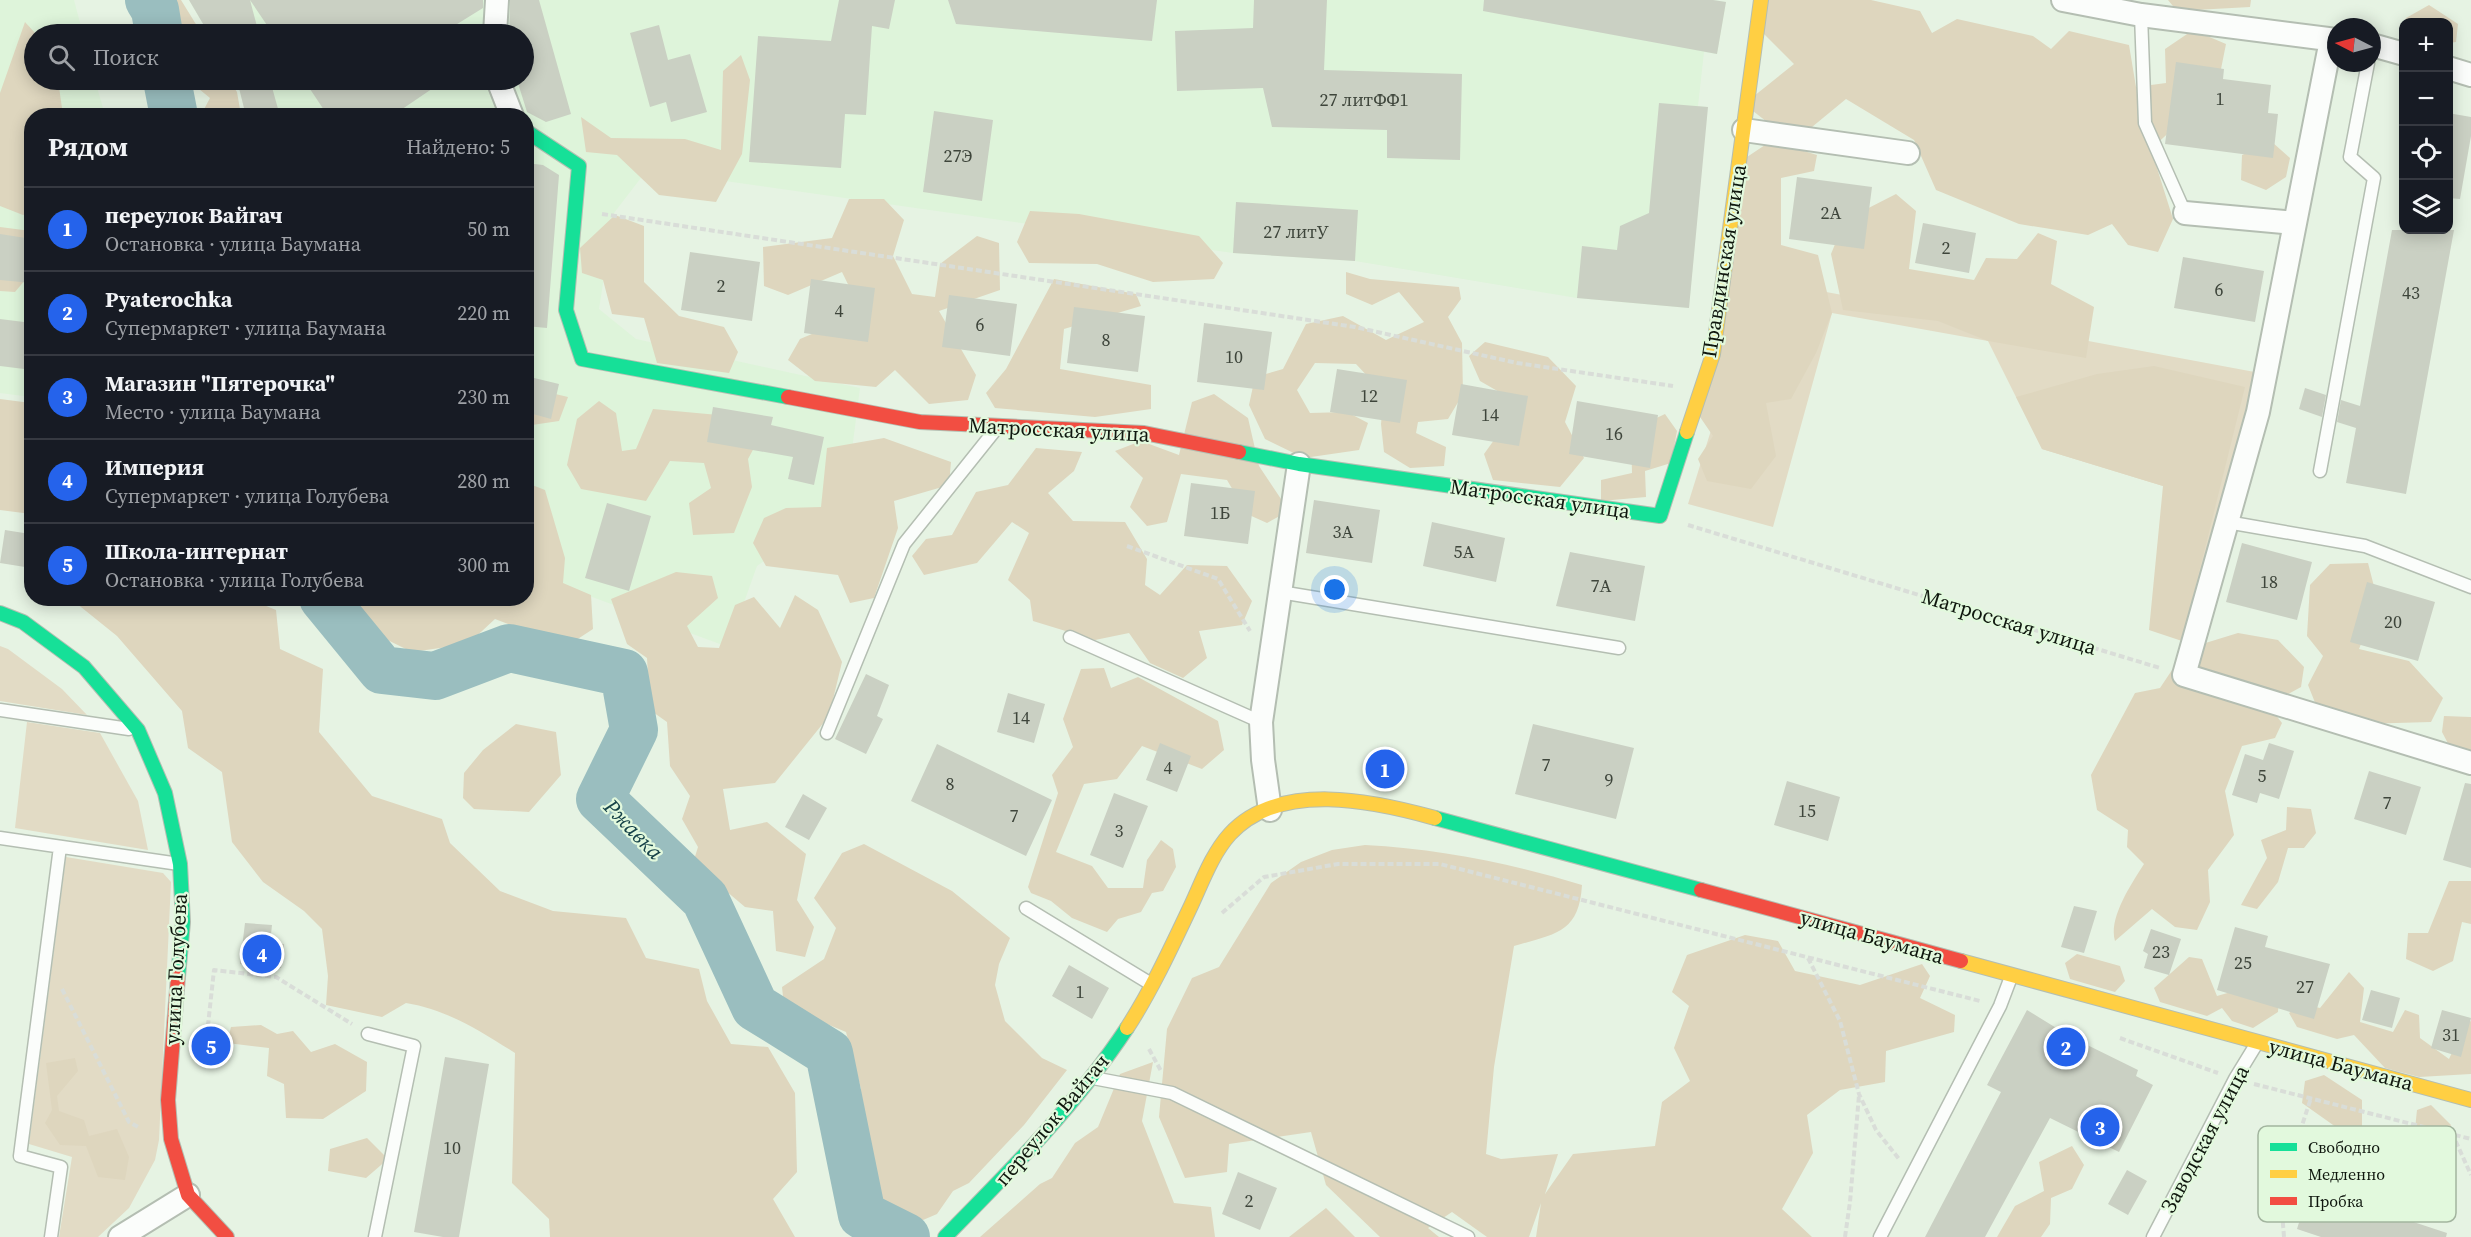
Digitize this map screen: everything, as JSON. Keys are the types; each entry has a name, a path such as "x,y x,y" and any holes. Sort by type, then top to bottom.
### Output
{"street":[{"path":"496,24 497,0"},
{"name":"Правдинская улица","path":"1660,516 1713,354 1761,0"},
{"path":"2063,0 2141,15 2327,39"},
{"path":"2381,48 2399,53"},
{"path":"2327,69 2258,412 2184,675 2471,763"},
{"path":"2453,70 2471,75"},
{"path":"502,90 509,108"},
{"path":"1743,130 1908,153"},
{"path":"534,136 579,166 575,210"},
{"name":"Матросская улица","path":"575,210 566,310 582,359 920,422 1144,433 1299,464 1660,516"},
{"path":"2185,213 2295,223"},
{"path":"1270,810 1263,760 1261,722 1299,464"},
{"name":"улица Голубева","path":"0,613 22,622 84,667 138,730 165,793 180,864 183,922 168,1100 171,1139 188,1195 227,1237"},
{"name":"улица Баумана","path":"1270,810 1297,801 1322,799 1349,799 1386,805 2471,1100"},
{"name":"переулок Вайгач","path":"945,1237 1004,1177 1092,1078 1134,1016 1152,984 1217,852 1238,827 1270,810"},
{"path":"120,1237 188,1195"}],"lane":[{"path":"2141,15 2145,123 2185,213"},
{"path":"2320,471 2374,178 2350,157 2366,72"},
{"path":"827,733 904,544 999,426"},
{"path":"2227,522 2365,546 2471,587"},
{"path":"1280,592 1619,648"},
{"path":"1070,637 1261,722"},
{"path":"0,710 138,730"},
{"path":"0,838 180,864"},
{"path":"51,1237 61,1167 20,1156 60,847"},
{"path":"1026,908 1152,984"},
{"path":"1880,1237 2000,1006 2012,976"},
{"path":"368,1034 414,1046 375,1237"},
{"name":"Заводская улица","path":"2153,1237 2235,1079 2258,1042"},
{"path":"1092,1078 1172,1093 1468,1237"}],"path":[{"path":"575,210 1355,327 1517,363 1701,390"},
{"name":"Матросская улица","path":"1660,516 2184,675"},
{"path":"1127,546 1218,579 1270,662"},
{"path":"1222,913 1264,877 1338,864 1440,864 2000,1006"},
{"path":"45,956 129,1122 148,1133"},
{"path":"1808,957 1840,1021 1859,1094 1876,1130 1912,1175"},
{"path":"204,1062 214,970 276,977 368,1034"},
{"path":"1134,1016 1172,1093"},
{"path":"2117,1036 2235,1079 2424,1126"},
{"path":"1845,1237 1859,1094"},
{"path":"2302,1126 2311,1098"},
{"path":"2456,1134 2471,1138"},
{"path":"2456,1142 2471,1175"},
{"path":"2283,1222 2284,1237"}],"shaded area":[{"path":"0,0 74,0 80,24 24,24 24,90 98,90 103,108 24,108 24,396 0,393"},
{"path":"135,0 181,0 196,24 139,24 136,23"},
{"path":"189,0 1713,0 1726,2 1717,54 1704,52 1698,106 1707,107 1689,308 1577,298 1355,261 1233,253 647,170 614,213 599,309 636,339 860,388 845,504 757,566 728,647 534,576 534,108 244,108 240,90 534,90 534,24 203,24"},
{"path":"1754,0 1871,0 1920,11 1932,33 1957,19 2033,36 2051,49 2069,31 2129,45 2136,87 2166,83 2165,49 2193,30 2226,44 2220,74 2189,114 2151,149 2173,219 2158,252 2128,245 2112,224 2088,235 2019,224 1936,190 1914,140 1846,99 1812,127 1780,132 1744,104 1794,64 1752,22"},
{"path":"2168,0 2251,0 2250,7 2177,11"},
{"path":"2429,5 2449,18 2406,18"},
{"path":"2453,21 2458,24 2456,42 2453,42"},
{"path":"24,25 24,90 59,90 62,108 24,108 23,215 0,206 0,93"},
{"path":"741,55 750,80 742,154 716,202 659,195 617,155 586,152 581,117 611,138 685,139 721,150 723,71"},
{"path":"200,90 236,90 240,108 205,108 210,98"},
{"path":"1771,141 1817,155 1814,171 1781,178 1781,245 1818,255 1832,313 1816,353 1791,399 1766,403 1776,456 1751,489 1707,481 1698,459 1713,436 1698,414 1744,159"},
{"path":"2272,142 2290,158 2286,177 2266,190 2241,180 2242,155"},
{"path":"1896,194 1916,211 1909,269 1974,280 1986,258 2017,259 2038,233 2057,241 2051,284 2094,307 2086,358 1988,341 1938,321 1843,310 1831,254 1845,220"},
{"path":"849,199 884,199 904,220 893,256 912,294 935,297 940,264 977,236 999,243 1000,290 939,311 976,375 968,400 929,404 895,370 876,387 815,381 788,360 800,339 862,313 842,272 788,295 764,286 763,247 832,238"},
{"path":"1030,211 1079,214 1199,236 1223,263 1214,279 1153,282 1097,264 1029,263 1017,242"},
{"path":"615,215 644,226 644,282 679,316 724,327 738,352 729,373 657,363 644,318 612,314 603,280 582,273 580,248"},
{"path":"0,227 24,230 24,281 15,292 0,291"},
{"path":"1346,272 1370,279 1459,287 1461,299 1448,317 1462,343 1463,394 1448,419 1418,422 1416,433 1446,447 1444,466 1410,468 1384,452 1381,424 1384,394 1356,364 1315,363 1297,390 1310,413 1347,412 1368,423 1359,450 1304,458 1265,439 1249,405 1255,377 1283,369 1306,324 1343,316 1386,340 1424,322 1399,292 1372,305 1346,294"},
{"path":"1746,277 2260,373 2182,641 2163,486 2042,449 1988,341 1832,313 1773,527 1688,504 1733,360"},
{"path":"1054,279 1136,294 1141,306 1064,329 1060,369 1151,385 1151,409 1095,417 995,408 986,393 1006,369"},
{"path":"1485,342 1548,357 1576,386 1565,422 1584,458 1560,487 1493,480 1484,454 1520,404 1480,381 1469,356"},
{"path":"2154,366 2245,387 2182,641 2149,630 2163,486 2042,449 2016,397 2097,374"},
{"path":"534,389 568,397 559,421 534,425"},
{"path":"1214,394 1248,418 1259,466 1289,511 1267,523 1247,514 1227,480 1181,474 1167,522 1147,526 1130,507 1143,478 1115,451 1141,441 1179,455 1192,402"},
{"path":"0,399 24,402 24,513 0,510"},
{"path":"599,401 616,413 622,451 636,449 653,409 740,417 761,435 748,459 752,487 734,533 693,535 689,503 711,488 704,463 670,461 646,501 581,489 567,465 577,419"},
{"path":"1665,414 1677,431 1671,463 1645,471 1646,497 1601,501 1601,480 1632,473 1631,430"},
{"path":"884,438 951,462 949,485 894,501 898,528 874,598 850,603 838,575 766,566 753,543 764,518 786,508 821,507 827,448"},
{"path":"1036,448 1082,452 1074,471 1048,493 1073,521 1125,522 1147,559 1145,585 1160,595 1187,565 1227,566 1252,601 1242,625 1199,631 1207,658 1183,678 1150,663 1129,633 1095,640 1033,621 1030,600 1008,580 1029,533 1012,522 977,563 924,575 912,556 926,539 952,535 976,492 1008,485"},
{"path":"534,486 545,490 565,558 563,583 591,595 593,629 567,646 495,619 468,644 412,652 363,628 353,608 344,606 534,606"},
{"path":"2368,563 2378,602 2359,649 2409,661 2443,698 2431,722 2360,724 2318,710 2308,685 2323,656 2307,636 2310,585 2330,564"},
{"path":"676,572 712,576 718,598 687,626 698,647 719,648 735,605 754,597 780,628 795,595 818,610 842,662 829,716 775,783 723,789 730,830 767,822 806,854 797,900 814,927 805,957 776,951 773,911 745,907 693,863 698,847 682,819 690,796 670,766 667,722 650,710 647,658 627,644 611,599"},
{"path":"80,606 266,606 276,610 280,649 323,669 319,732 372,796 442,819 450,843 500,891 553,911 626,918 646,958 699,969 707,1001 731,1044 768,1047 795,1093 797,1172 773,1199 795,1237 550,1237 549,1219 512,1183 515,1053 463,1022 421,1006 406,1003 382,1017 326,1005 328,976 322,929 304,911 263,882 232,842 222,772 188,748 182,711 117,636"},
{"path":"2238,633 2278,640 2304,667 2301,687 2268,705 2282,723 2275,738 2242,746 2225,791 2234,835 2208,870 2210,902 2197,930 2175,927 2152,909 2115,941 2115,922 2118,912 2144,864 2127,847 2128,830 2097,810 2091,775 2135,693 2160,688 2186,649"},
{"path":"0,646 8,649 62,689 87,715 0,701"},
{"path":"1104,668 1111,688 1138,677 1218,721 1224,750 1202,769 1142,746 1117,779 1084,784 1056,852 1092,866 1108,888 1143,888 1147,860 1161,840 1173,849 1176,867 1163,891 1152,893 1141,912 1118,919 1107,932 1072,918 1051,901 1031,893 1028,887 1058,793 1052,775 1073,747 1063,719 1081,669"},
{"path":"2444,716 2471,717 2471,759 2453,753 2442,732"},
{"path":"27,722 100,733 138,801 148,850 15,828"},
{"path":"516,724 556,732 561,775 529,812 474,809 463,798 464,773 483,750"},
{"path":"2287,807 2311,809 2316,833 2304,848 2288,848 2278,882 2257,909 2241,905 2267,858 2261,840 2286,830"},
{"path":"864,844 952,891 1010,938 999,964 995,985 1005,1021 1042,1058 1067,1070 1024,1125 969,1183 953,1191 937,1214 888,1235 865,1224 874,1189 847,1183 831,1169 834,1131 853,1117 861,1089 846,1032 784,1006 782,987 824,959 836,928 814,898 842,853"},
{"path":"1365,845 1475,858 1582,885 1576,914 1570,923 1552,934 1514,946 1494,1067 1486,1154 1501,1159 1558,1154 1545,1194 1573,1154 1655,1146 1662,1102 1690,1081 1674,1048 1689,1006 1672,992 1687,955 1745,935 1778,941 1795,971 1860,985 1922,964 1930,976 1920,998 1955,1015 1954,1032 1886,1051 1885,1082 1840,1090 1807,1115 1813,1153 1782,1209 1812,1237 1536,1237 1541,1203 1529,1237 1487,1237 1452,1212 1428,1228 1439,1237 1380,1237 1326,1185 1311,1132 1229,1144 1227,1172 1185,1178 1159,1117 1167,1029 1192,978 1219,967 1271,883 1301,862 1332,850"},
{"path":"66,857 163,873 171,882 159,1140 155,1160 129,1208 98,1237 59,1237 72,1157 29,1144"},
{"path":"2449,881 2471,881 2471,924 2462,922 2453,961 2433,971 2406,959 2408,933 2428,933"},
{"path":"2077,954 2120,966 2125,981 2115,992 2070,979 2065,963"},
{"path":"2189,957 2202,959 2217,996 2231,992 2279,994 2278,1012 2253,1028 2232,1021 2222,1008 2207,1016 2160,1002 2154,988"},
{"path":"2349,972 2364,988 2360,1022 2393,1032 2405,1010 2419,1015 2420,1038 2449,1059 2465,1025 2471,1021 2471,1074 2419,1077 2385,1068 2354,1035 2337,1039 2297,1027 2289,1013 2303,1004 2320,1008"},
{"path":"261,1025 277,1034 293,1031 311,1052 335,1044 367,1062 366,1091 323,1119 286,1118 284,1084 267,1076 269,1048 227,1043 231,1027"},
{"path":"75,1058 78,1071 57,1096 59,1111 84,1120 89,1136 117,1129 129,1157 125,1180 98,1177 86,1146 60,1145 45,1123 52,1110 46,1063"},
{"path":"1153,1062 1142,1121 1174,1203 1211,1207 1215,1237 980,1237 1040,1184 1052,1178 1075,1143 1098,1127 1120,1074"},
{"path":"2324,1075 2362,1100 2362,1126 2335,1126 2302,1103 2305,1081"},
{"path":"2431,1105 2451,1126 2415,1126 2417,1110"},
{"path":"367,1138 388,1159 366,1178 328,1171 330,1149"},
{"path":"2072,1146 2084,1165 2072,1189 2051,1198 2050,1224 2041,1237 1997,1237 2015,1206 2044,1191 2039,1162"},
{"path":"1326,1208 1355,1237 1289,1237"}],"building":[{"path":"189,0 250,0 256,24 203,24"},
{"path":"250,0 483,0 483,8 457,24 266,24"},
{"path":"510,0 539,0 571,114 546,122 534,116 534,108 526,108 520,90 534,90 534,24 509,24"},
{"path":"839,0 895,0 889,29 872,26 866,115 845,114 841,168 749,162 758,36 831,41"},
{"path":"948,0 1157,0 1152,41 956,24"},
{"path":"1254,0 1327,0 1324,70 1462,74 1460,160 1387,158 1387,130 1272,127 1263,88 1177,91 1175,31 1253,28"},
{"path":"1484,0 1713,0 1726,2 1717,54 1483,11"},
{"path":"659,25 668,60 690,54 707,112 671,122 666,102 650,107 630,33"},
{"path":"2176,62 2224,69 2223,79 2271,85 2268,113 2278,114 2273,158 2165,144"},
{"path":"240,90 273,90 278,108 244,108"},
{"path":"311,90 430,90 404,108 323,108"},
{"path":"1659,103 1708,107 1689,308 1577,298 1582,246 1617,250 1620,226 1649,213"},
{"path":"934,111 993,120 982,201 923,192"},
{"path":"2453,114 2471,117 2471,136 2460,199 2453,198"},
{"path":"534,164 543,165 559,175 547,328 534,327"},
{"path":"1797,177 1872,187 1864,249 1789,239"},
{"path":"1236,202 1358,210 1355,261 1233,253"},
{"path":"1923,223 1976,233 1969,273 1915,263"},
{"path":"2392,230 2399,230 2399,234 2453,234 2454,230 2406,494 2346,483 2356,428 2337,422 2341,400 2360,406"},
{"path":"0,234 24,238 24,282 0,280"},
{"path":"690,252 760,262 752,321 681,310"},
{"path":"2183,257 2264,271 2255,322 2174,308"},
{"path":"811,279 875,288 868,342 804,333"},
{"path":"949,295 1017,304 1010,356 942,347"},
{"path":"1074,307 1145,316 1138,372 1067,363"},
{"path":"0,319 24,322 24,369 0,366"},
{"path":"1204,323 1272,332 1264,390 1197,382"},
{"path":"1337,369 1407,380 1400,423 1330,412"},
{"path":"534,378 559,384 551,419 534,414"},
{"path":"1461,384 1528,396 1519,446 1452,435"},
{"path":"2305,388 2326,395 2322,417 2299,409"},
{"path":"1577,401 1658,415 1650,468 1569,454"},
{"path":"713,407 773,417 771,425 824,437 814,485 788,479 793,457 707,442"},
{"path":"1191,483 1255,491 1248,544 1184,536"},
{"path":"1314,500 1380,510 1372,563 1306,553"},
{"path":"607,503 651,516 629,591 585,578"},
{"path":"1432,522 1505,538 1496,582 1423,566"},
{"path":"5,530 24,533 24,567 0,563"},
{"path":"2242,543 2312,562 2297,620 2226,602"},
{"path":"1570,552 1645,566 1635,621 1556,606"},
{"path":"2367,582 2435,602 2418,661 2350,642"},
{"path":"866,674 889,685 877,716 883,719 866,754 835,739"},
{"path":"1008,693 1045,704 1034,743 997,732"},
{"path":"1533,724 1634,748 1616,819 1515,794"},
{"path":"1160,743 1191,756 1177,792 1146,780"},
{"path":"2269,743 2294,751 2279,799 2260,793 2257,803 2232,795 2245,754 2263,760"},
{"path":"937,744 1052,800 1026,856 911,801"},
{"path":"2369,771 2421,787 2406,835 2354,819"},
{"path":"1787,781 1840,797 1828,841 1774,825"},
{"path":"2465,783 2471,784 2471,868 2443,860"},
{"path":"1114,793 1148,806 1123,868 1090,855"},
{"path":"803,794 827,808 809,840 785,827"},
{"path":"2074,906 2097,911 2084,953 2061,947"},
{"path":"245,923 272,925 270,943 284,944 281,968 240,964"},
{"path":"2235,927 2268,936 2265,947 2330,964 2314,1019 2217,990"},
{"path":"2151,929 2181,939 2169,975 2144,968 2148,954 2143,951"},
{"path":"1069,965 1109,988 1092,1019 1052,996"},
{"path":"2371,990 2400,998 2392,1028 2362,1020"},
{"path":"2027,1010 2071,1037 2138,1070 2136,1076 2153,1085 2119,1152 2050,1118 1985,1237 1925,1237 2001,1092 1987,1085"},
{"path":"2442,1010 2471,1018 2461,1057 2431,1048"},
{"path":"445,1057 489,1064 459,1237 414,1232"},
{"path":"2127,1170 2147,1181 2128,1215 2108,1204"},
{"path":"1238,1172 1277,1188 1260,1230 1222,1214"},
{"path":"2299,1222 2414,1222 2447,1233 2446,1237 2321,1237 2297,1229"}],"waterway":[{"name":"Ржавка","path":"149,0 155,10 157,24"},
{"name":"Ржавка","path":"169,90 172,108"},
{"name":"Ржавка","path":"330,606 382,670 435,676 509,648 624,673 634,730 600,799 705,899 755,1007 829,1053 862,1215 906,1237"}],"traffic: fast":[{"path":"534,136 579,166 566,310 582,359 788,397"},
{"path":"1239,452 1299,464 1660,516 1687,432"},
{"path":"0,613 23,622 84,667 138,730 165,793 180,864 183,922 178,977"},
{"path":"1435,818 1701,890"},
{"path":"945,1237 1064,1111 1127,1028"}],"traffic: slow":[{"path":"1687,432 1713,354 1761,0"},
{"path":"1127,1028 1160,970 1217,851 1230,834 1251,817 1275,806 1328,799 1357,801 1435,818"},
{"path":"1961,961 2471,1100"}],"traffic: jam":[{"path":"788,397 920,422 1144,433 1239,452"},
{"path":"1701,890 1961,961"},
{"path":"178,977 168,1100 171,1139 188,1195 227,1237"}],"place":[{"name":"переулок Вайгач","path":"1385,769"},
{"name":"Империя","path":"262,954"},
{"name":"Школа-интернат","path":"211,1046"},
{"name":"Pyaterochka","path":"2066,1047"},
{"name":"Магазин \"Пятерочка\"","path":"2100,1127"}]}
